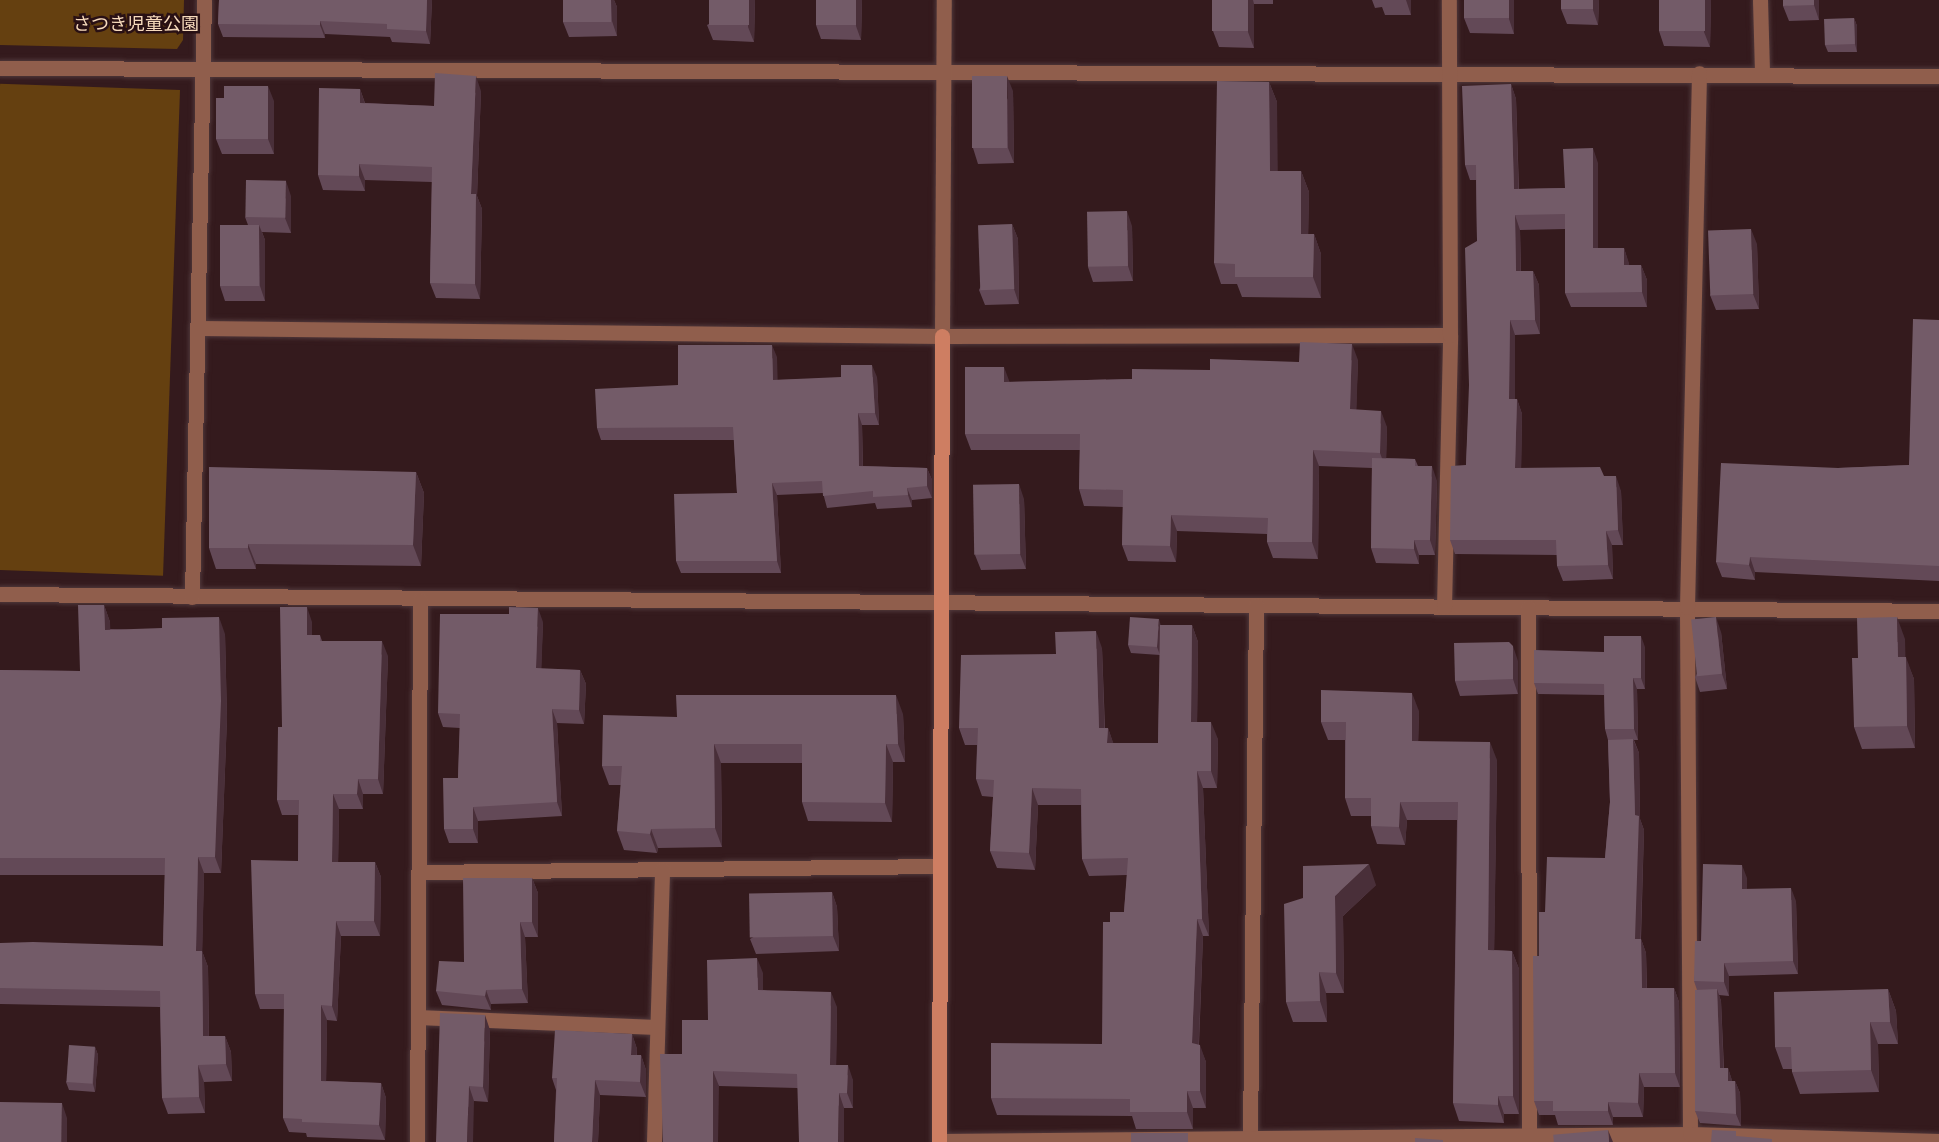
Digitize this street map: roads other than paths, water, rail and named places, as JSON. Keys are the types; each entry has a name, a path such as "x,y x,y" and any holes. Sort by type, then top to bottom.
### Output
{"street":[{"path":"192,597 200,328 204,0"},
{"path":"944,0 942,603 938,866 939,1141 1250,1136 1690,1134 1939,1141"},
{"path":"1444,607 1450,335 1447,71 1449,0"},
{"path":"1760,0 1762,73"},
{"path":"0,68 1447,71 1939,76"},
{"path":"1690,1134 1687,607 1699,73"},
{"path":"200,328 942,336 1450,335"},
{"path":"0,594 420,600 1687,607 1939,611"},
{"path":"417,1142 421,872 420,600"},
{"path":"1250,1136 1256,605"},
{"path":"1527,607 1529,1135"},
{"path":"421,872 938,866"},
{"path":"654,1142 662,869"},
{"path":"419,1017 656,1028"}],"park label":[{"name":"さつき児童公園","path":"136,24"}]}
